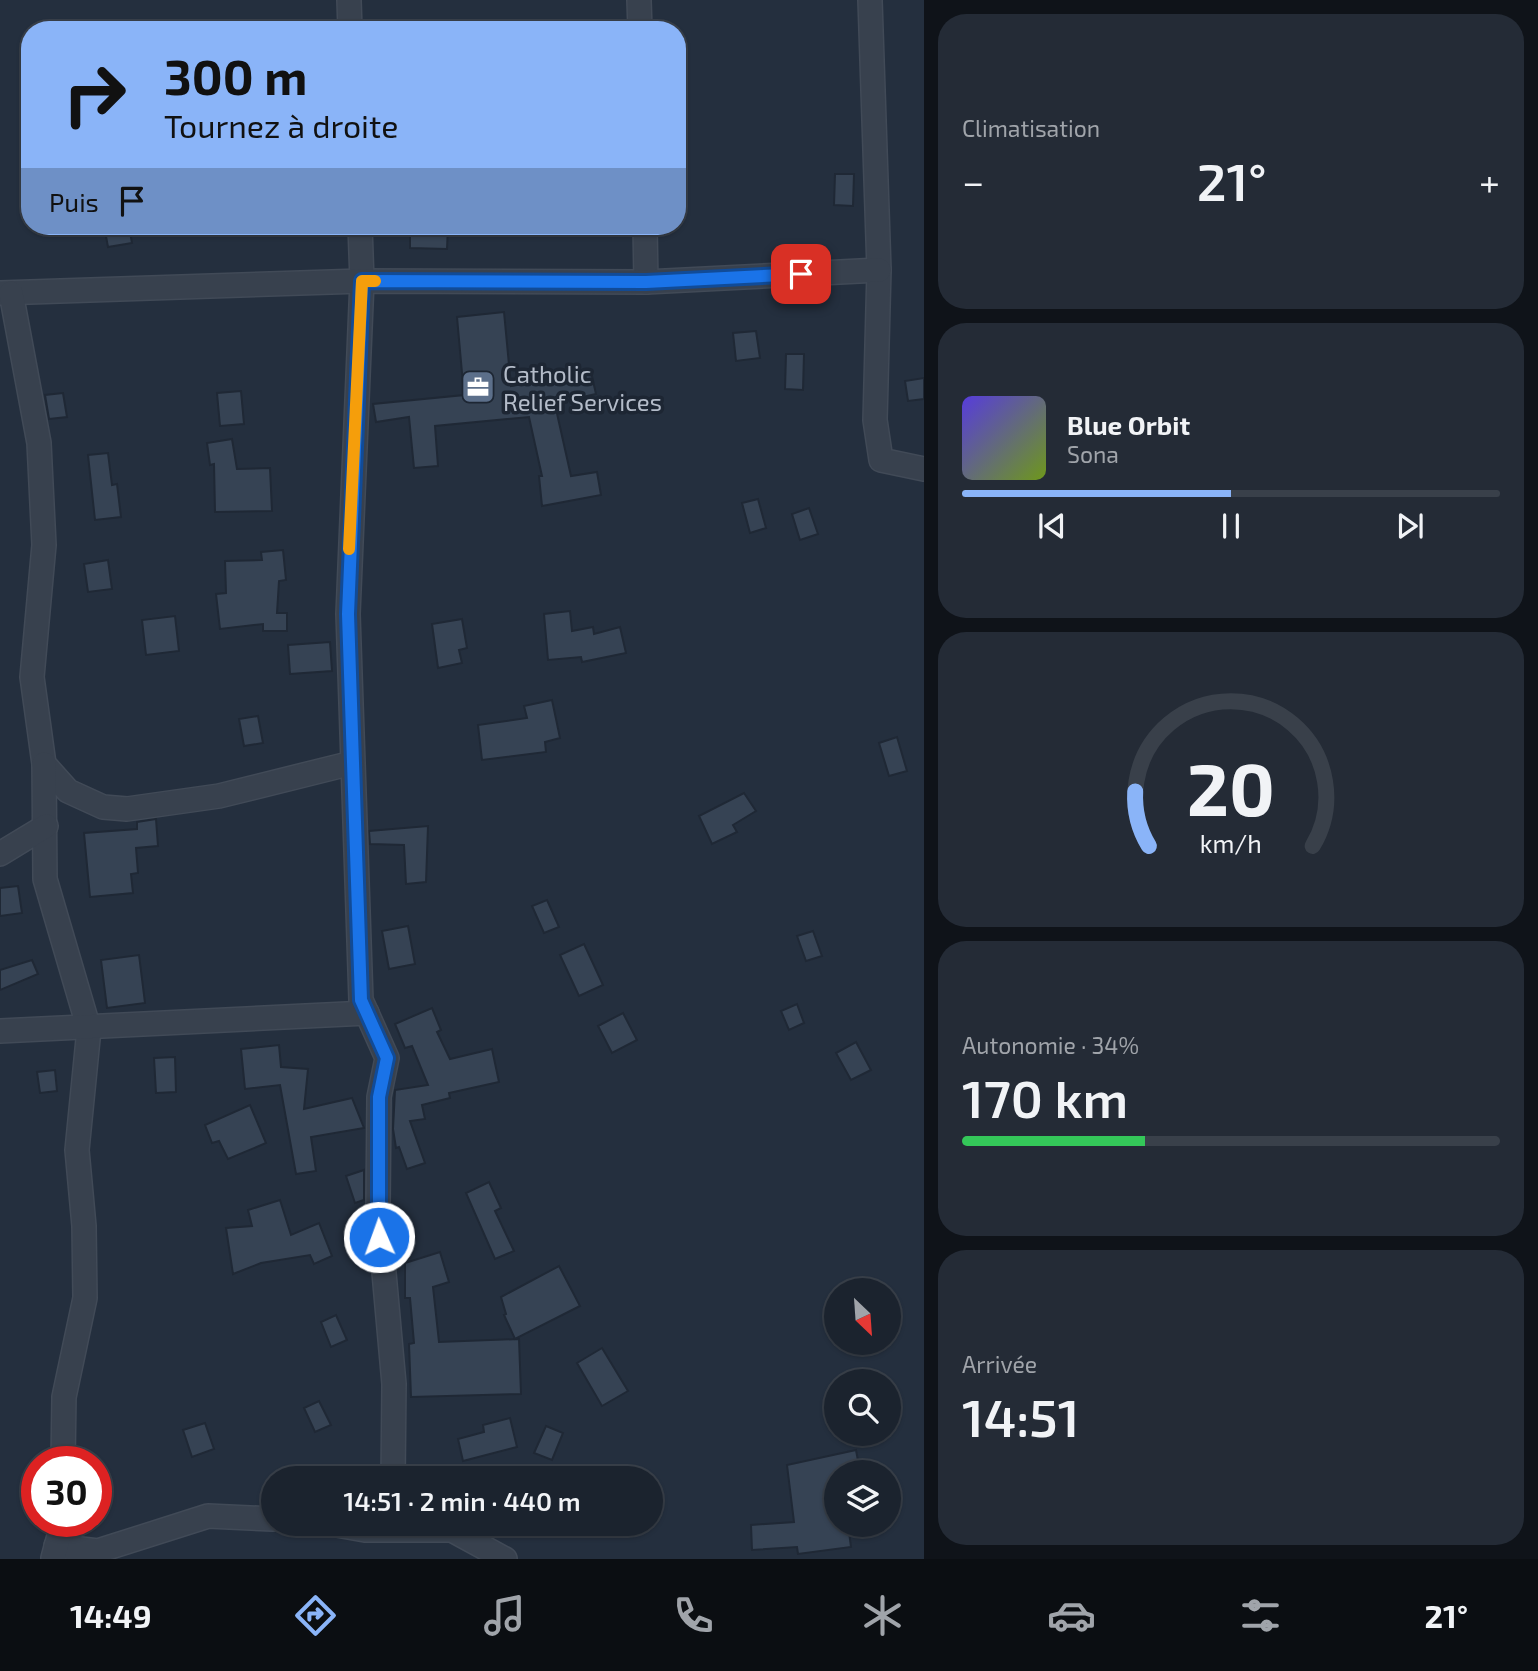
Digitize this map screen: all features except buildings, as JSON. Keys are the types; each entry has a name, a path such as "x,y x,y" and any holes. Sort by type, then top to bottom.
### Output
{"street":[{"path":"349,0 350,21"},
{"path":"639,0 640,21"},
{"path":"870,0 878,270 875,420 881,460 924,469"},
{"path":"360,235 362,281 349,539 352,763 361,1000 387,1058 379,1097 378,1206 394,1384 393,1466"},
{"path":"645,235 646,282"},
{"path":"63,1446 64,1397 85,1298 84,1226 77,1150 89,1029 45,879 44,764 32,677 44,545 39,443 5,293 362,281 646,282 878,270"},
{"path":"44,764 68,791 103,807 127,808 219,796 352,763"},
{"path":"0,854 46,826"},
{"path":"0,1031 89,1029 367,1013"},
{"path":"55,1553 98,1551 208,1516 261,1518"},
{"path":"463,1536 505,1559"}],"slow traffic":[{"path":"349,549 362,281 375,281"}],"place":[{"name":"Catholic Relief Services","path":"478,387"}],"route":[{"path":"379,1237 379,1097 387,1058 361,1000 348,614 362,281 646,282 801,274"}]}
